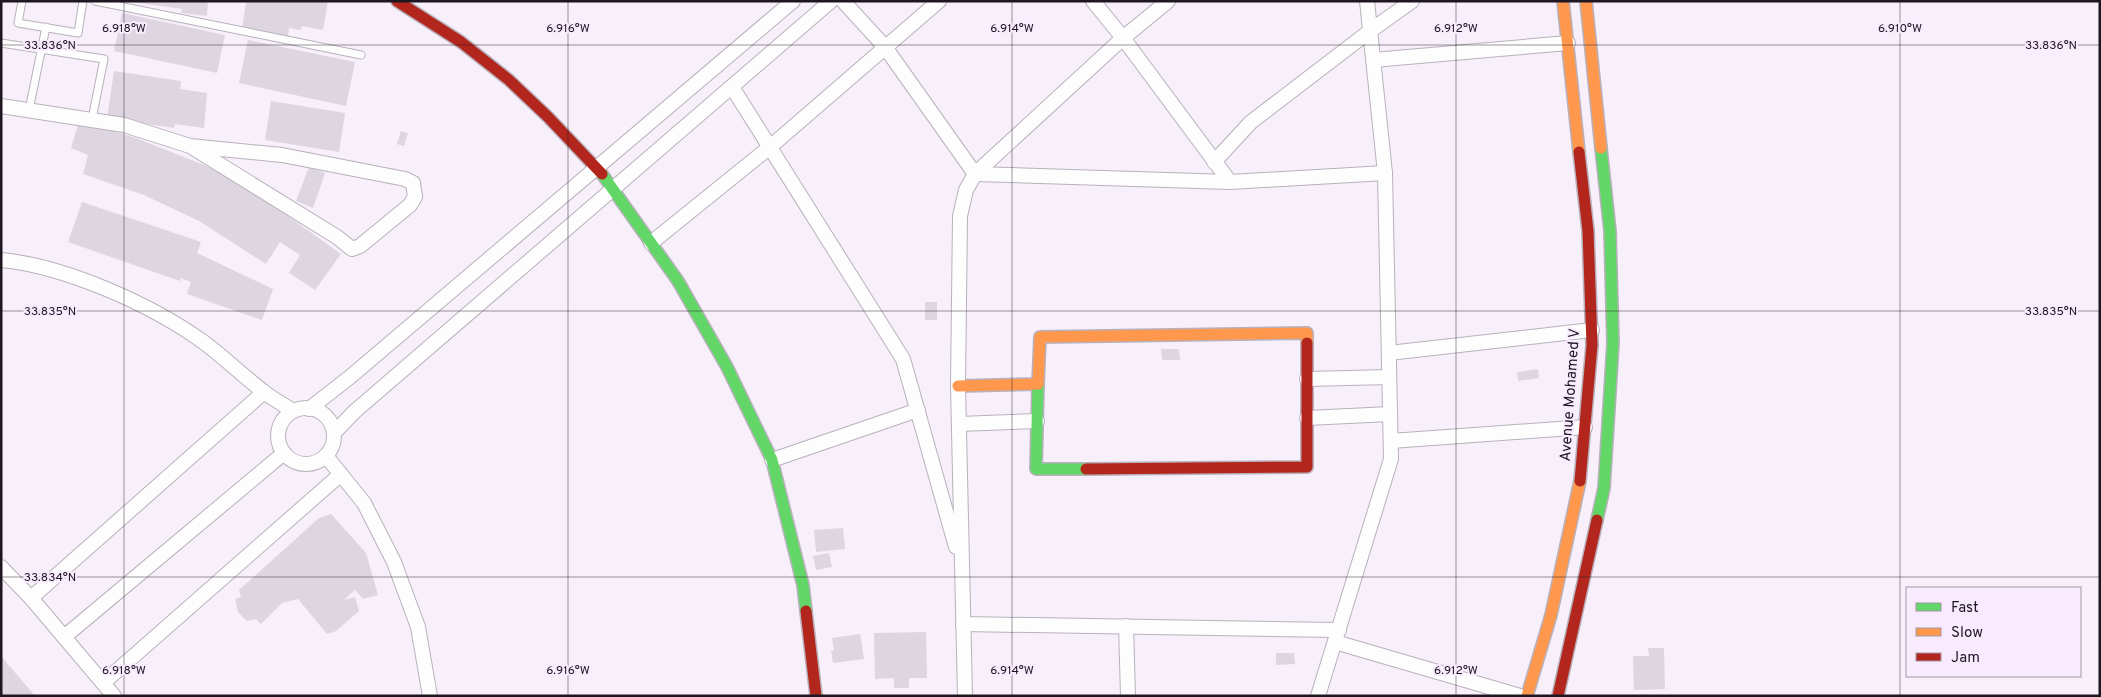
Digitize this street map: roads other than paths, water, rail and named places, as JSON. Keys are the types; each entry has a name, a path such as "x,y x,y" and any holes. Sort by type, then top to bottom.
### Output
{"street":[{"path":"397,1 462,42 509,80 548,117 598,169 678,281 727,367 772,460 804,585 816,696"},
{"path":"310,408 324,415 331,424 334,441 326,456 309,464 299,463 290,460 284,453 278,437 279,428 288,414 293,411 310,408 598,169 793,1"},
{"path":"334,433 354,412 612,188 832,1"},
{"path":"843,1 885,47 975,174"},
{"path":"651,243 770,147 939,1"},
{"path":"1093,1 1123,38 1230,182"},
{"path":"964,696 958,386 960,216 966,190 975,174 1123,38 1168,1"},
{"path":"1318,696 1391,459 1385,173 1367,1"},
{"path":"1214,162 1251,122 1412,1"},
{"name":"Avenue Mohamed V","path":"1527,696 1551,616 1581,474 1592,345 1588,232 1563,1"},
{"path":"1558,696 1604,488 1613,343 1610,231 1586,1"},
{"path":"1373,60 1568,43"},
{"path":"732,87 903,358 962,565"},
{"path":"1,106 124,125 190,146 274,154 405,179 413,183 415,197 410,205 360,246 352,249 338,237 190,146"},
{"path":"975,174 1230,182 1385,173"},
{"path":"1,260 53,271 105,289 159,313 231,362 264,392 293,411"},
{"path":"1389,353 1592,330"},
{"path":"1307,332 1307,467 1036,469 1038,384 1040,337 1307,332"},
{"path":"1307,379 1389,378"},
{"path":"958,386 1038,384"},
{"path":"31,598 264,392"},
{"path":"322,398 324,415"},
{"path":"772,460 918,410"},
{"path":"1307,418 1390,414"},
{"path":"959,424 1037,421"},
{"path":"1391,441 1585,427"},
{"path":"64,637 284,453"},
{"path":"326,456 364,503 394,562 418,627 430,696"},
{"path":"103,683 342,474"},
{"path":"1,567 31,598 114,696"},
{"path":"963,624 1126,626 1337,636 1520,696"},
{"path":"1126,626 1128,696"}],"lane":[{"path":"22,1 18,23 78,33 83,1"},
{"path":"95,1 361,55"},
{"path":"29,110 46,28"},
{"path":"1,43 104,59 92,119"}]}
